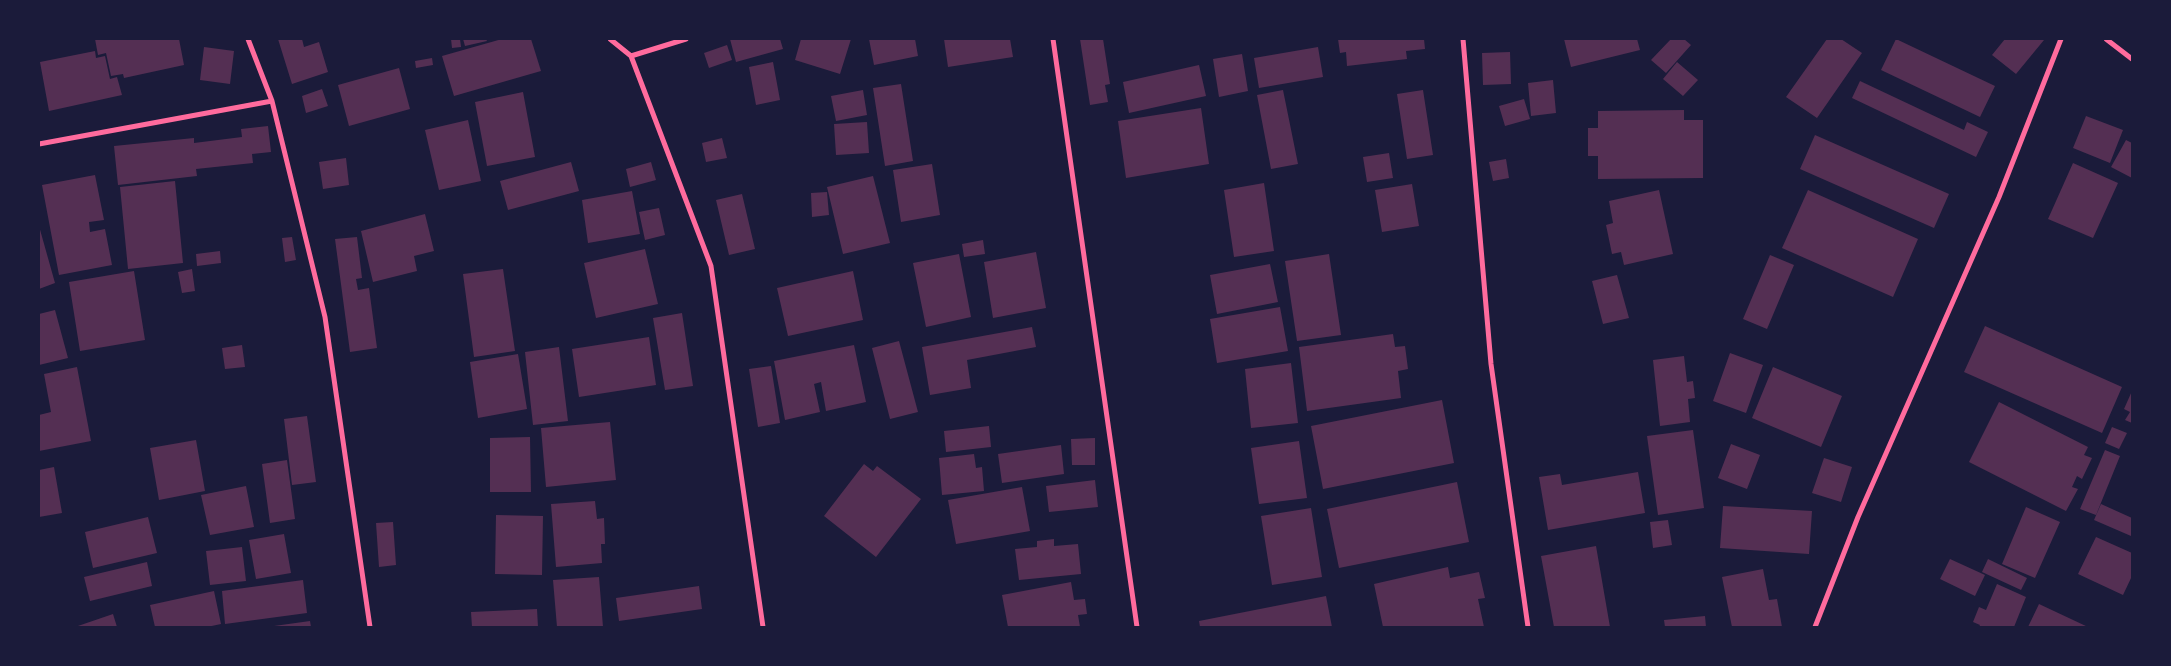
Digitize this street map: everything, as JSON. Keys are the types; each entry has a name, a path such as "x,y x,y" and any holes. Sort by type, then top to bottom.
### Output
{"street":[{"path":"248,39 272,101 325,317 370,627"},
{"path":"610,39 631,56 711,266 763,627"},
{"path":"631,56 686,39"},
{"path":"1054,39 1137,627"},
{"path":"1463,39 1491,364 1528,627"},
{"path":"1815,627 1858,517 1999,197 2061,39"},
{"path":"2106,39 2132,59"},
{"path":"39,144 272,101"}],"building":[{"path":"95,39 179,39 184,65 124,78 123,74 111,76 106,53 98,55"},
{"path":"278,39 302,39 304,47 319,42 328,72 292,84"},
{"path":"451,39 460,39 461,47 452,48"},
{"path":"463,39 486,39 487,41 465,46"},
{"path":"502,39 531,39 541,71 454,96 442,56"},
{"path":"730,39 780,39 783,49 736,62"},
{"path":"801,39 851,39 840,74 795,60"},
{"path":"869,39 915,39 918,56 874,65"},
{"path":"944,39 1010,39 1013,57 948,67"},
{"path":"1080,39 1103,39 1110,84 1105,85 1108,102 1090,105"},
{"path":"1338,39 1424,39 1425,49 1406,51 1407,59 1347,66 1346,52 1340,53"},
{"path":"1564,39 1637,39 1640,50 1571,67"},
{"path":"1671,39 1684,39 1691,45 1666,73 1651,60"},
{"path":"1827,39 1841,39 1862,53 1817,118 1786,97"},
{"path":"1896,39 1995,86 1980,117 1881,70"},
{"path":"2005,39 2044,40 2016,74 1992,55"},
{"path":"727,45 732,60 709,68 704,53"},
{"path":"204,47 234,51 230,84 200,80"},
{"path":"1318,47 1323,77 1259,88 1254,58"},
{"path":"95,51 96,58 105,56 110,79 117,77 122,95 49,111 40,62"},
{"path":"1510,52 1511,84 1483,85 1482,53"},
{"path":"1242,54 1248,91 1219,97 1213,59"},
{"path":"432,58 433,65 416,68 415,61"},
{"path":"773,62 780,100 756,105 749,67"},
{"path":"1677,62 1698,80 1683,96 1663,79"},
{"path":"1199,65 1206,96 1129,113 1123,82"},
{"path":"399,68 410,109 349,126 338,85"},
{"path":"1553,80 1556,113 1531,116 1528,83"},
{"path":"1860,81 1964,130 1967,122 1988,132 1976,157 1852,98"},
{"path":"901,84 913,161 885,166 873,88"},
{"path":"322,89 328,106 306,113 302,96"},
{"path":"863,90 867,115 836,121 831,96"},
{"path":"1283,90 1298,164 1271,169 1257,95"},
{"path":"1423,90 1433,155 1407,159 1397,94"},
{"path":"523,92 535,157 487,166 475,102"},
{"path":"1524,99 1530,119 1505,126 1499,106"},
{"path":"1201,108 1209,164 1126,178 1118,121"},
{"path":"1684,110 1684,120 1703,120 1703,178 1598,179 1598,156 1588,156 1588,128 1598,128 1598,111"},
{"path":"2086,116 2123,130 2110,163 2073,148"},
{"path":"468,120 481,181 439,190 425,130"},
{"path":"867,122 869,153 836,155 834,124"},
{"path":"268,126 271,152 252,154 253,163 196,169 197,176 118,185 114,146 194,138 194,143 242,137 241,129"},
{"path":"1815,135 1949,194 1934,228 1800,169"},
{"path":"722,138 727,158 706,162 702,143"},
{"path":"2126,140 2132,143 2132,178 2111,167"},
{"path":"1389,153 1393,178 1367,182 1363,157"},
{"path":"346,158 349,185 323,189 319,162"},
{"path":"1506,159 1509,178 1493,181 1489,162"},
{"path":"571,162 579,191 508,210 500,181"},
{"path":"651,162 656,180 630,187 626,169"},
{"path":"2073,163 2118,183 2093,238 2048,219"},
{"path":"932,164 940,215 901,222 893,170"},
{"path":"95,175 104,220 89,222 90,232 105,229 112,265 59,275 42,185"},
{"path":"873,176 890,243 843,254 827,187"},
{"path":"175,181 183,263 128,269 120,187"},
{"path":"1264,183 1274,251 1234,257 1224,190"},
{"path":"1412,184 1419,226 1382,232 1375,190"},
{"path":"1659,190 1673,254 1624,265 1621,252 1612,254 1606,225 1613,223 1609,201"},
{"path":"1808,190 1918,239 1893,297 1782,248"},
{"path":"632,191 640,234 588,243 582,200"},
{"path":"827,192 829,215 812,217 811,193"},
{"path":"742,194 755,249 729,255 716,200"},
{"path":"659,208 665,235 645,240 639,212"},
{"path":"425,214 434,251 414,256 417,271 373,282 361,231"},
{"path":"39,226 55,283 39,289"},
{"path":"292,237 296,260 285,262 282,238"},
{"path":"357,237 362,278 356,279 358,290 369,288 377,348 350,352 335,239"},
{"path":"983,240 985,254 964,257 962,244"},
{"path":"645,249 658,304 596,318 584,263"},
{"path":"220,251 221,263 197,266 196,254"},
{"path":"1036,252 1046,308 993,318 984,262"},
{"path":"959,254 971,317 926,327 913,263"},
{"path":"1329,254 1341,335 1297,341 1285,261"},
{"path":"1770,255 1794,265 1767,329 1743,319"},
{"path":"1270,264 1278,302 1217,314 1210,275"},
{"path":"192,269 195,291 182,293 178,272"},
{"path":"503,269 515,351 474,357 463,274"},
{"path":"134,271 145,340 80,351 69,282"},
{"path":"853,271 863,320 788,336 777,288"},
{"path":"1617,275 1629,318 1603,324 1592,281"},
{"path":"1280,307 1288,351 1217,363 1210,319"},
{"path":"55,310 68,358 39,365 39,314"},
{"path":"682,313 693,386 665,390 653,318"},
{"path":"1985,326 2122,387 2102,433 1964,372"},
{"path":"1032,327 1036,347 967,360 971,388 930,395 922,347"},
{"path":"1393,334 1395,347 1405,346 1408,369 1398,371 1401,398 1307,411 1299,347"},
{"path":"649,337 656,385 579,397 572,349"},
{"path":"899,341 918,412 890,419 872,348"},
{"path":"242,345 245,367 225,369 222,348"},
{"path":"854,345 866,402 826,411 821,382 814,384 820,412 785,420 774,361"},
{"path":"559,347 568,421 533,425 525,352"},
{"path":"1730,353 1763,365 1746,413 1713,401"},
{"path":"518,354 527,409 478,418 470,362"},
{"path":"1684,356 1687,382 1693,381 1695,398 1688,399 1690,422 1660,426 1653,360"},
{"path":"1291,363 1298,423 1251,428 1245,369"},
{"path":"771,366 780,423 758,427 749,369"},
{"path":"77,367 91,441 39,451 39,415 51,412 44,374"},
{"path":"1773,367 1842,396 1821,447 1752,418"},
{"path":"2132,391 2132,423 2125,420 2130,412 2124,409"},
{"path":"1442,400 1454,463 1323,489 1311,426"},
{"path":"1999,402 2088,447 2084,455 2092,458 2082,479 2077,476 2072,487 2078,489 2066,511 1969,462"},
{"path":"307,416 316,482 292,485 284,419"},
{"path":"610,422 616,480 546,487 541,428"},
{"path":"989,426 991,447 946,452 944,431"},
{"path":"2112,427 2127,433 2119,449 2105,443"},
{"path":"1693,430 1704,508 1658,515 1647,436"},
{"path":"530,437 531,492 490,492 490,438"},
{"path":"1095,438 1095,465 1072,465 1071,439"},
{"path":"196,440 205,491 159,500 150,448"},
{"path":"1299,441 1307,498 1259,504 1251,448"},
{"path":"1731,444 1760,455 1747,489 1718,478"},
{"path":"1061,445 1064,474 1002,483 998,454"},
{"path":"2105,450 2120,456 2096,515 2080,509"},
{"path":"974,454 976,468 982,467 984,491 942,495 939,458"},
{"path":"1824,458 1852,467 1841,502 1812,493"},
{"path":"287,460 295,519 270,523 262,464"},
{"path":"864,464 873,471 877,466 921,499 876,557 824,516"},
{"path":"54,467 62,513 39,517 39,470"},
{"path":"1638,472 1645,513 1548,530 1539,477 1560,474 1562,485"},
{"path":"1095,480 1098,507 1049,512 1046,486"},
{"path":"1457,482 1469,542 1339,568 1327,509"},
{"path":"246,486 254,527 210,535 201,495"},
{"path":"1022,487 1030,531 956,544 948,500"},
{"path":"595,501 597,519 604,518 605,544 601,544 602,563 556,567 551,504"},
{"path":"2101,504 2132,518 2131,536 2094,520"},
{"path":"1723,506 1812,511 1809,554 1720,548"},
{"path":"2026,507 2060,522 2035,578 2002,564"},
{"path":"1311,508 1322,577 1272,585 1261,516"},
{"path":"496,515 543,516 542,575 495,574"},
{"path":"148,517 157,553 93,568 85,532"},
{"path":"1668,520 1672,545 1653,548 1650,522"},
{"path":"393,522 396,565 379,567 376,523"},
{"path":"284,534 291,573 256,579 249,540"},
{"path":"2096,537 2132,553 2132,576 2123,595 2078,574"},
{"path":"1054,539 1054,546 1078,544 1081,574 1019,580 1015,549 1037,547 1037,541"},
{"path":"1596,546 1610,627 1554,627 1541,556"},
{"path":"242,547 246,581 210,585 206,551"},
{"path":"1950,559 1985,575 1975,596 1940,579"},
{"path":"1988,559 2027,578 2021,590 1982,572"},
{"path":"147,562 152,586 90,601 84,577"},
{"path":"1448,567 1450,578 1479,572 1485,598 1478,599 1484,627 1383,627 1374,584"},
{"path":"1763,569 1769,600 1777,599 1782,627 1732,627 1722,577"},
{"path":"599,577 603,627 557,627 553,580"},
{"path":"303,580 307,613 225,624 222,591"},
{"path":"1071,582 1074,600 1085,599 1087,614 1078,615 1080,627 1008,627 1002,595"},
{"path":"1997,584 2026,597 2014,627 1979,627 1980,625 1973,622 1979,607 1986,610"},
{"path":"699,586 702,609 619,621 616,598"},
{"path":"214,591 221,624 207,627 155,627 150,605"},
{"path":"1326,596 1332,627 1200,627 1199,621"},
{"path":"2039,604 2088,627 2028,627"},
{"path":"537,609 538,627 472,627 471,612"},
{"path":"113,614 117,627 75,627"},
{"path":"1705,616 1706,627 1665,627 1664,620"},
{"path":"310,621 311,627 274,627 274,626"}]}
